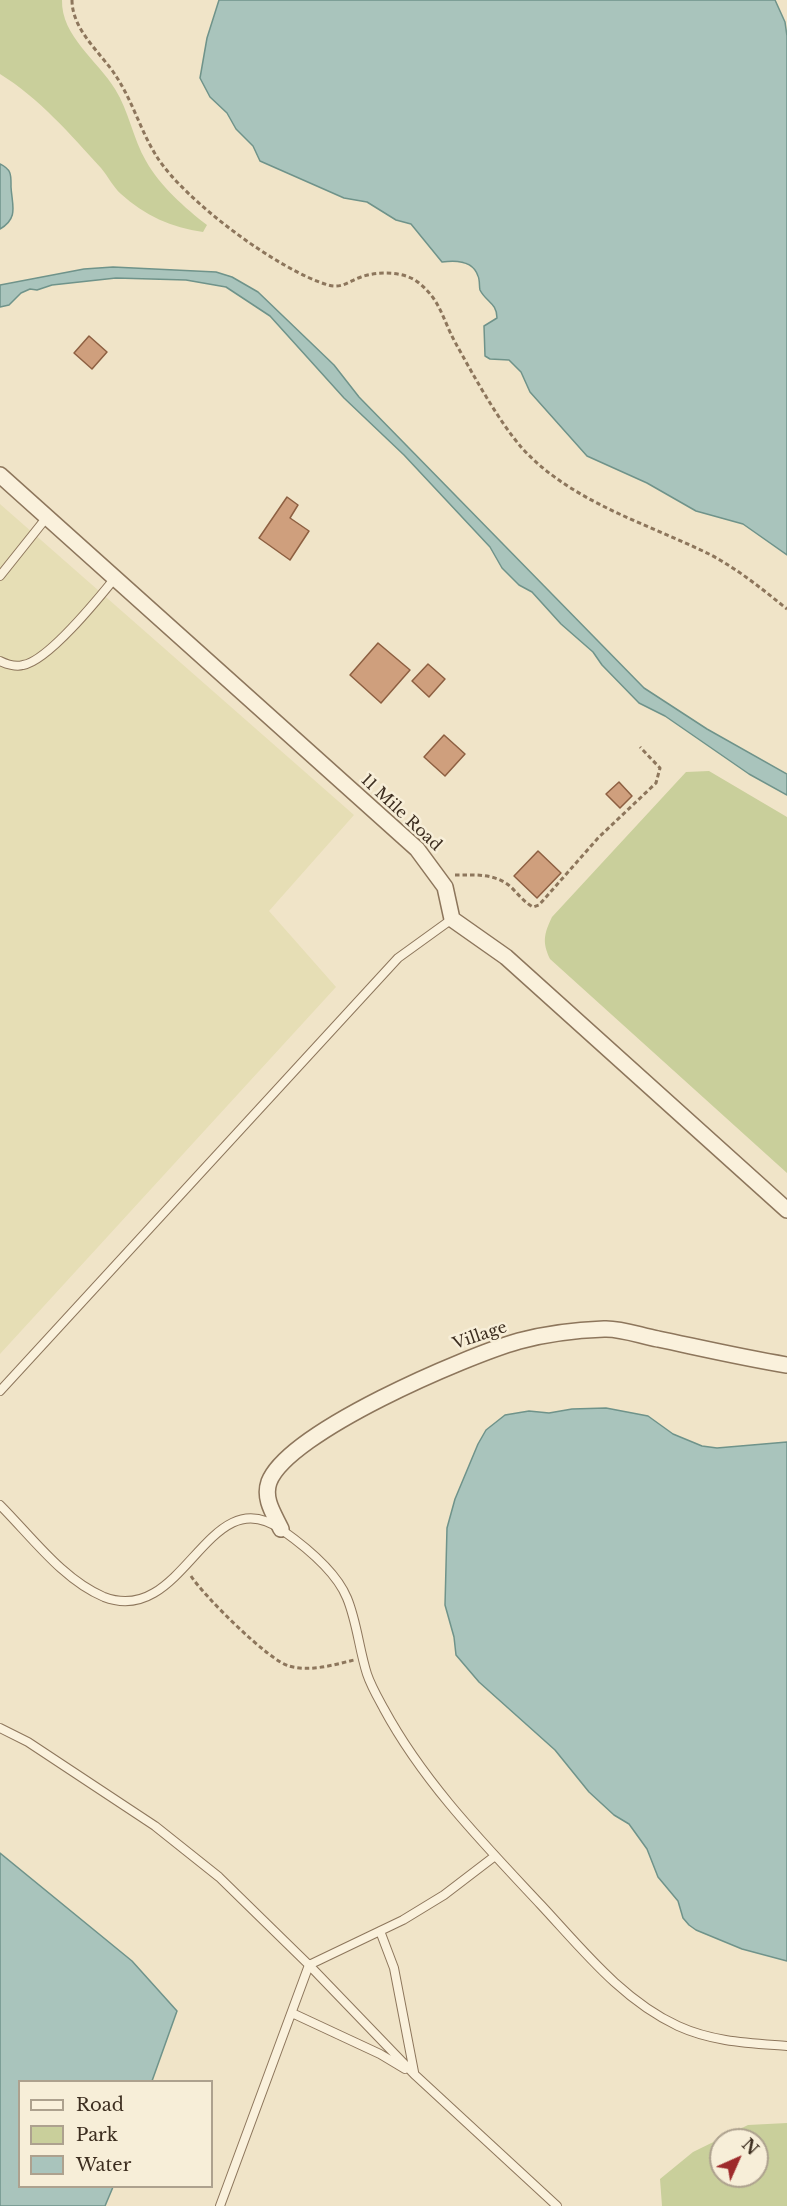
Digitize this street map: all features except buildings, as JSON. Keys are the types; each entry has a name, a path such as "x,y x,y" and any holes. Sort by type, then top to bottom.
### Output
{"street":[{"name":"11 Mile Road","path":"0,475 417,849 438,875 449,898 452,920"},
{"path":"452,920 506,957 787,1210"},
{"name":"Village","path":"281,1529 267,1500 269,1483 289,1456 344,1420 396,1392 446,1367 491,1350 522,1340 607,1329 787,1365"}],"lane":[{"path":"0,576 47,517"},
{"path":"0,661 23,665 34,660 72,628 116,578"},
{"path":"0,1391 398,958 452,920"},
{"path":"0,1505 83,1586 104,1597 124,1602 139,1601 157,1592 222,1526 252,1518 265,1520 281,1529 328,1570 340,1585 347,1599 368,1675 385,1710 413,1756 495,1856 614,1983 655,2014 702,2036 731,2042 787,2046"},
{"path":"0,1728 28,1742 155,1826 219,1877 309,1965 414,2074 557,2206"},
{"path":"220,2206 309,1965 380,1931 444,1895 495,1856"},
{"path":"380,1931 394,1968 414,2074"},
{"path":"292,2013 380,2054 414,2074"}],"path":[{"path":"72,0 72,11 91,45 127,93 156,156 194,199 247,240 308,278 332,286 345,285 378,273 393,273 417,281 438,302 454,340 522,447 545,469 583,495 736,570 787,609"},
{"path":"438,875 488,875 501,879 533,907 539,905 598,838 656,783 660,768 640,747"},
{"path":"184,1567 219,1608 280,1663 314,1668 363,1658"}],"shaded area":[{"path":"0,504 354,815 269,911 336,987 0,1354"}],"green space":[{"path":"0,0 62,0 67,25 115,89 146,161 158,179 174,196 207,225 203,232 169,224 130,201 118,191 101,168 54,118 28,94 0,74"},
{"path":"709,771 787,817 787,1173 550,959 545,943 552,917 686,772"},
{"path":"787,2123 787,2206 662,2206 660,2179 693,2152 709,2144 709,2188 769,2188 769,2128 742,2128 748,2125"}],"water":[{"path":"219,0 775,0 785,22 787,36 787,555 743,524 696,511 647,483 587,456 530,392 521,372 509,360 490,359 485,356 484,326 497,318 497,313 480,290 476,271 468,264 458,261 442,262 411,224 396,220 367,202 344,198 260,161 253,146 236,129 227,113 210,97 200,78 207,38"},
{"path":"0,164 10,173 13,211 10,220 0,229"},
{"path":"113,267 216,272 232,277 258,292 334,365 359,397 644,688 707,729 787,774 787,795 749,774 665,716 639,703 602,665 593,652 561,624 532,592 519,585 502,568 490,547 404,455 344,398 270,316 226,287 186,280 116,278 52,285 37,290 30,289 21,293 9,305 0,307 0,285 84,269"},
{"path":"606,1408 648,1416 673,1434 702,1446 717,1448 787,1442 787,1961 742,1949 689,1925 683,1918 678,1901 658,1877 647,1849 629,1824 614,1815 589,1792 555,1750 479,1682 456,1655 454,1637 445,1605 447,1528 455,1499 486,1430 505,1415 529,1411 549,1413 572,1409"},
{"path":"0,1853 132,1961 177,2011 152,2080 18,2080 18,2188 113,2188 105,2206 0,2206"}]}
